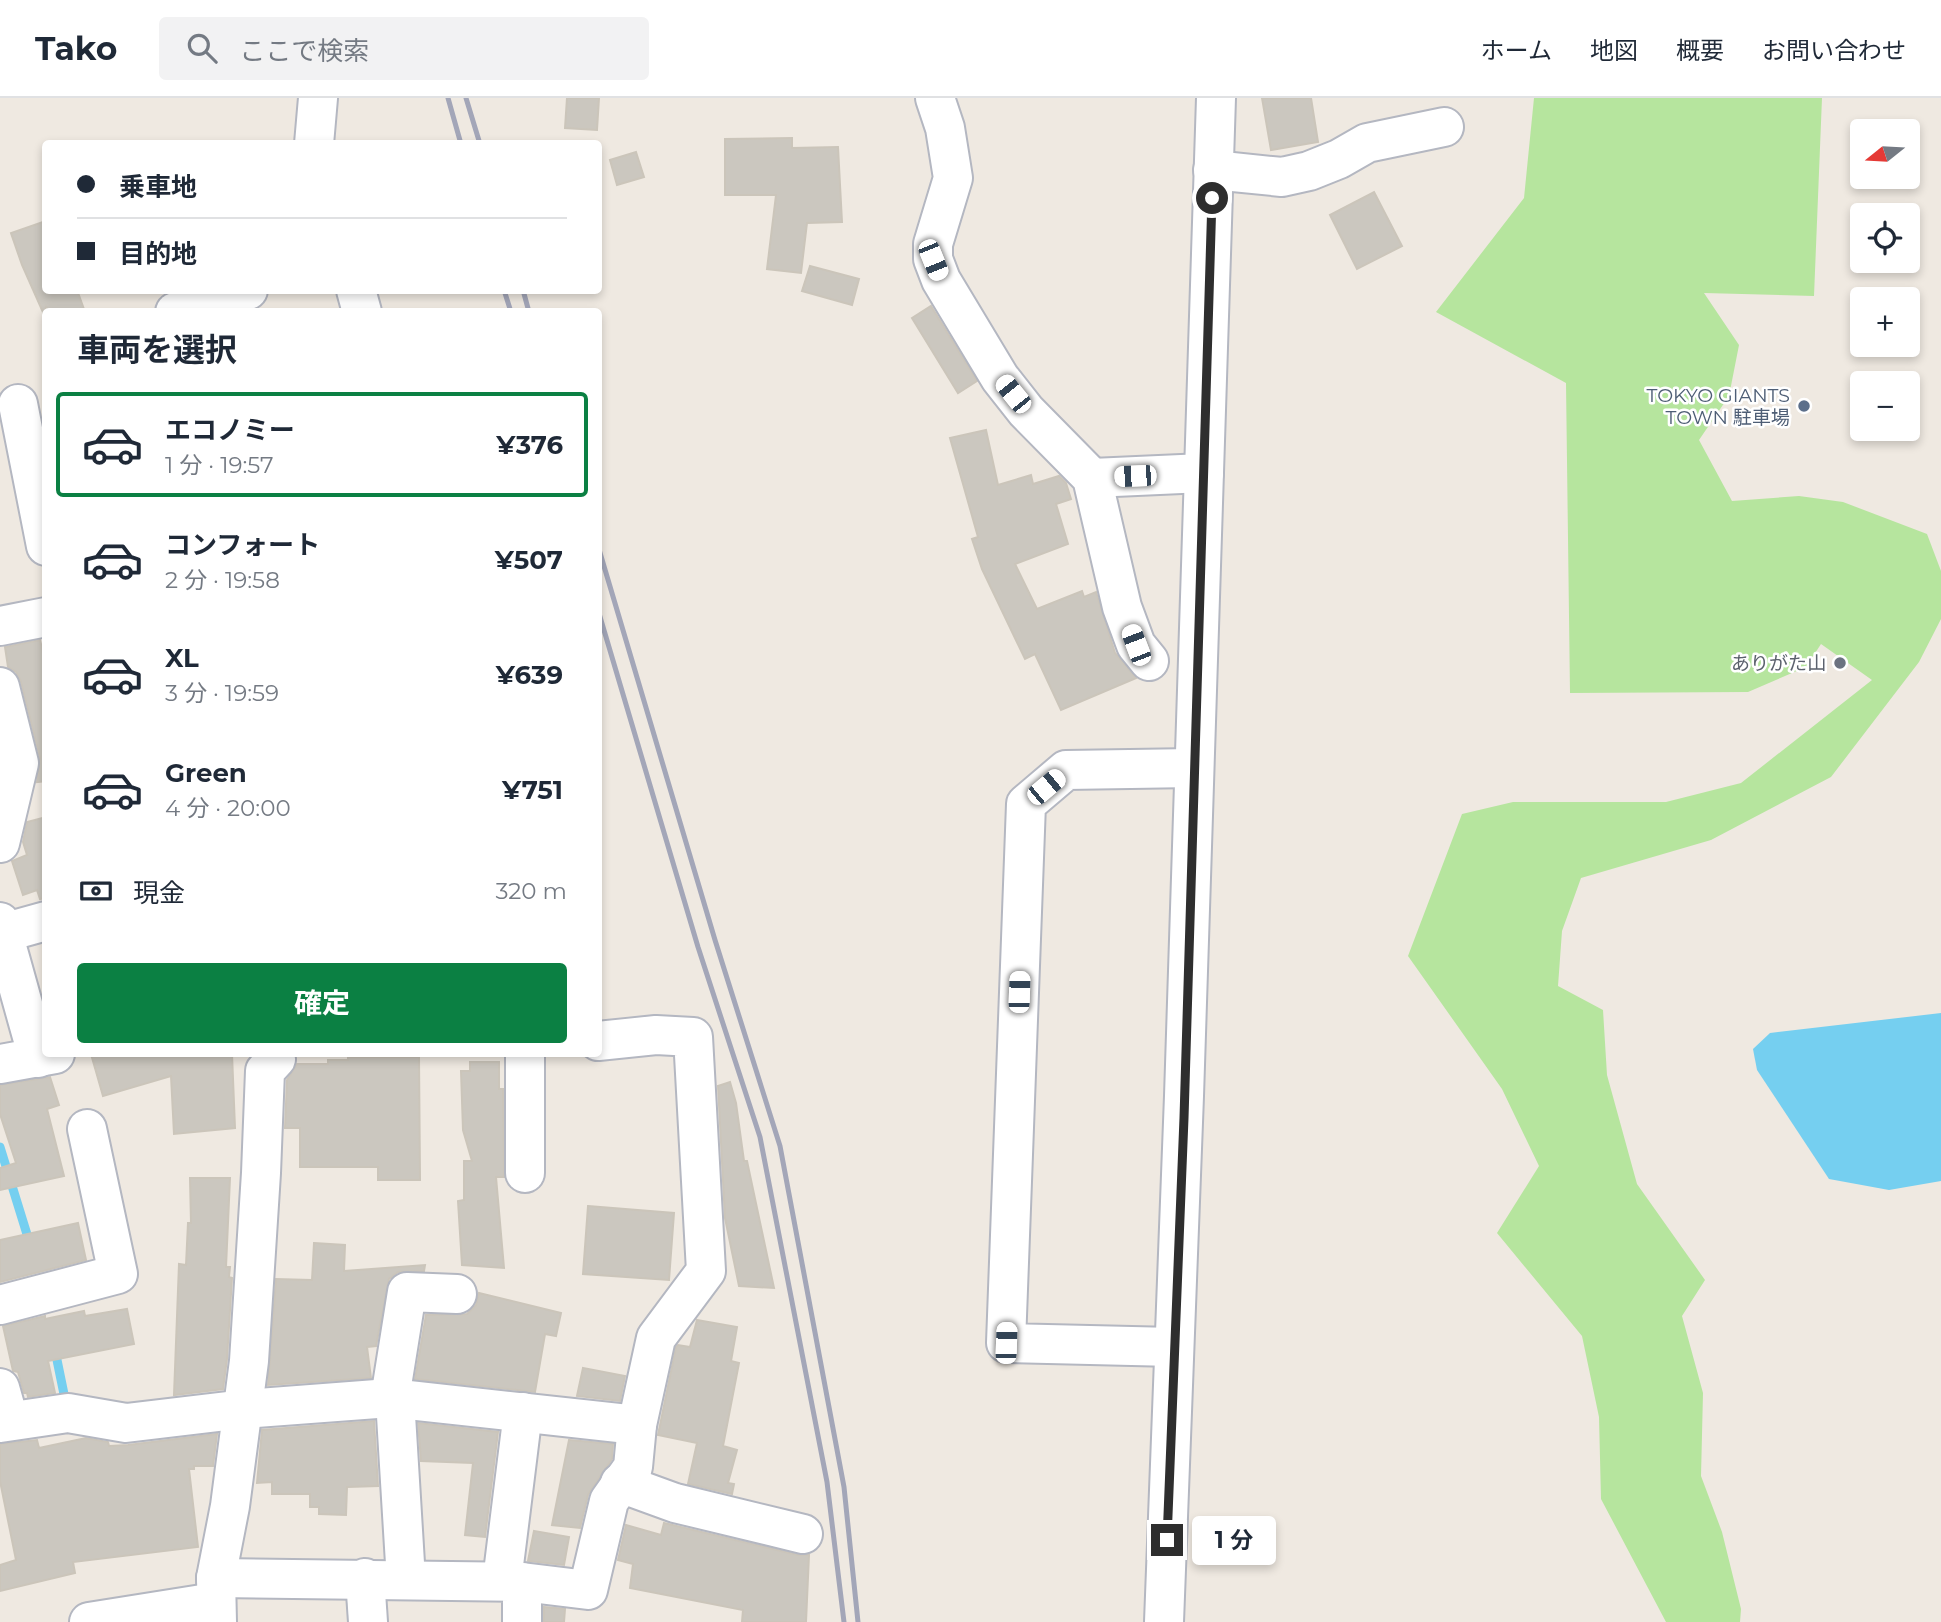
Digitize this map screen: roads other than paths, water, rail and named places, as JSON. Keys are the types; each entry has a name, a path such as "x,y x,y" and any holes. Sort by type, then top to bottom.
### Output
{"street":[{"path":"314,140 318,98"},
{"path":"935,98 945,128 953,178 933,244 933,260 941,280 1000,378 1026,411 1092,478 1122,607 1136,645 1149,661"},
{"path":"1164,1622 1216,98"},
{"path":"1213,170 1282,177 1309,171 1339,159 1367,143 1444,127"},
{"path":"187,303 229,294"},
{"path":"18,404 42,526"},
{"path":"1092,478 1204,473"},
{"path":"0,626 42,618"},
{"path":"0,687 19,763 0,843"},
{"path":"1174,1347 1006,1343 1026,804 1066,770 1194,768"},
{"path":"42,922 1,927 42,1045"},
{"path":"89,1622 365,1578 512,1581 588,1590 609,1501 633,1467 637,1425 656,1338 706,1271 693,1037 656,1035 602,1041"},
{"path":"0,1064 42,1056"},
{"path":"216,1601 244,1409 257,1239 265,1071 280,1057"},
{"path":"525,1057 525,1173"},
{"path":"0,1305 118,1274 87,1129"},
{"path":"406,1580 393,1399 407,1292 457,1294"},
{"path":"3,1410 68,1413 126,1423 244,1409 393,1399 637,1425"},
{"path":"522,1622 512,1581 523,1412"},
{"path":"620,1483 674,1503 803,1534"},
{"path":"365,1578 368,1622"}],"water":[{"path":"1941,1013 1941,1181 1889,1190 1829,1179 1757,1070 1753,1049 1770,1033"}],"waterway":[{"path":"0,1147 30,1244"},
{"path":"58,1349 57,1360 65,1399"}],"railway":[{"path":"448,98 460,140"},
{"path":"466,98 479,140"},
{"path":"505,294 510,308"},
{"path":"524,294 528,308"},
{"path":"602,559 715,940 780,1146 844,1487 858,1622"},
{"path":"602,623 698,947 760,1137 827,1482 844,1622"}],"place":[{"name":"TOKYO GIANTS TOWN 駐車場","path":"1804,406"},
{"name":"ありがた山","path":"1840,663"}]}
